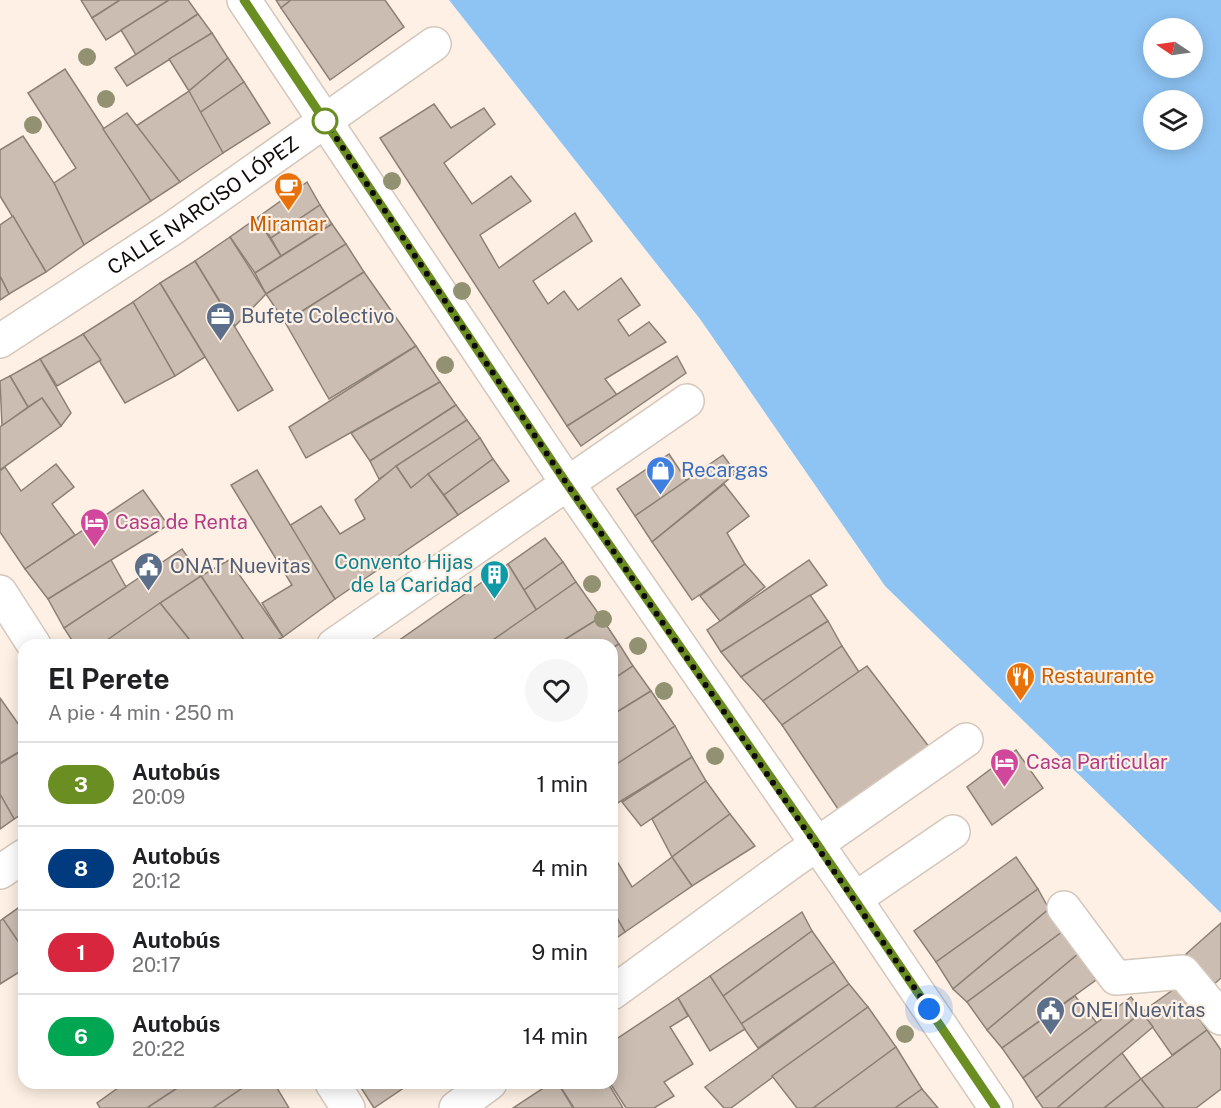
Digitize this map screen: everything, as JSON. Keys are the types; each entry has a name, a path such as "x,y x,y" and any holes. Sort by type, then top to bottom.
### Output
{"main road":[{"path":"244,0 567,484 855,899 996,1108"},
{"name":"CALLE NARCISO LÓPEZ","path":"0,341 165,233 434,44"},
{"path":"343,639 687,401"},
{"path":"0,592 30,639"},
{"path":"618,989 817,844 966,740"},
{"path":"855,899 953,832"},
{"path":"0,872 18,860"},
{"path":"1064,908 1116,978 1183,972 1221,1018"},
{"path":"336,1089 348,1108"},
{"path":"456,1108 482,1089"}],"water":[{"path":"449,0 1221,0 1221,913 885,586 700,319"}],"building":[{"path":"81,0 120,0 92,18"},
{"path":"120,0 169,0 106,40 92,18"},
{"path":"169,0 188,0 198,14 136,55 121,30"},
{"path":"276,0 291,0 281,8"},
{"path":"291,0 385,0 404,27 330,80 281,8"},
{"path":"198,14 212,33 127,86 115,68"},
{"path":"212,33 228,58 189,91 169,59"},
{"path":"228,58 244,82 198,114 189,91"},
{"path":"65,69 151,201 84,245 54,183 76,168 28,93"},
{"path":"244,82 270,123 223,153 198,114"},
{"path":"189,91 223,153 180,182 136,126"},
{"path":"434,104 451,128 484,108 495,124 444,163 472,204 511,176 531,201 480,235 499,268 575,213 592,241 533,281 548,304 564,291 578,310 621,278 640,305 618,320 629,336 649,322 666,342 605,379 617,395 567,426 380,138"},
{"path":"127,113 180,182 151,201 103,129"},
{"path":"23,136 54,183 84,245 46,272 0,196 0,150"},
{"name":"Miramar","path":"307,182 320,205 271,238 257,218"},
{"path":"320,205 332,224 281,256 271,238"},
{"path":"13,216 46,272 9,294 0,276 0,225"},
{"path":"257,218 281,256 255,273 230,237"},
{"path":"332,224 346,244 266,294 255,273"},
{"path":"230,237 266,294 235,326 195,261"},
{"path":"346,244 364,272 285,322 266,294"},
{"name":"Bufete Colectivo","path":"195,261 273,390 238,411 160,283"},
{"path":"364,272 416,346 329,399 285,322"},
{"path":"0,276 9,294 0,300"},
{"path":"160,283 205,357 175,376 133,302"},
{"path":"133,302 175,376 125,403 83,334"},
{"path":"83,334 101,360 57,386 40,359"},
{"path":"416,346 440,382 306,458 289,427"},
{"path":"677,356 686,373 581,446 567,426"},
{"path":"40,359 71,413 61,426 42,398 28,407 10,376"},
{"path":"10,376 28,407 2,426 0,381"},
{"path":"440,382 456,405 370,461 351,433"},
{"path":"42,398 61,426 0,470 0,427"},
{"path":"456,405 467,420 379,479 370,461"},
{"path":"467,420 480,438 411,488 396,466"},
{"path":"480,438 493,459 444,495 428,474"},
{"path":"669,454 687,481 635,516 617,489"},
{"path":"723,455 736,473 652,542 635,516"},
{"path":"493,459 509,481 458,515 444,495"},
{"path":"56,464 74,487 52,504 75,535 25,569 0,532 0,471 5,467 21,491"},
{"path":"396,466 411,488 428,474 458,515 335,599 289,526 321,506 340,534 365,519 355,500"},
{"path":"257,470 335,599 283,637 262,603 292,585 231,485"},
{"path":"724,484 749,516 727,533 745,564 692,600 652,542"},
{"name":"Casa de Renta","path":"143,490 168,525 48,599 25,569"},
{"path":"545,538 563,562 524,590 508,564"},
{"path":"182,549 201,576 110,639 71,639 64,628"},
{"path":"111,560 126,587 64,628 48,599"},
{"path":"229,560 283,637 279,639 243,639 201,576"},
{"path":"809,560 827,585 721,652 707,630"},
{"path":"563,562 576,582 537,611 524,590"},
{"name":"Convento Hijas de la Caridad","path":"508,564 537,611 495,639 401,639"},
{"path":"745,564 765,587 720,621 700,596"},
{"path":"201,576 243,639 189,639 160,603"},
{"path":"576,582 601,617 566,639 494,639"},
{"path":"810,595 828,621 741,677 721,652"},
{"path":"160,603 189,639 109,639"},
{"path":"601,617 616,639 566,639"},
{"path":"828,621 842,646 763,701 741,677"},
{"path":"618,645 633,666 618,676"},
{"path":"842,646 859,672 782,725 763,701"},
{"path":"633,666 651,691 618,711 618,676"},
{"path":"867,666 930,748 840,812 782,725"},
{"path":"651,691 675,726 618,764 618,711"},
{"path":"0,698 18,724 18,752 0,763"},
{"path":"675,726 692,757 618,803 618,763"},
{"name":"Casa Particular","path":"1016,750 1043,788 992,825 967,787"},
{"path":"18,753 18,817 14,819 0,794 0,764"},
{"path":"692,757 706,781 641,826 622,802"},
{"path":"706,781 730,814 672,857 652,819"},
{"path":"0,794 14,819 0,829"},
{"path":"730,814 755,846 692,886 672,857"},
{"path":"672,857 692,886 625,932 618,920 618,863 632,887"},
{"path":"1016,857 1038,889 936,962 914,931"},
{"path":"1038,889 1049,909 953,989 936,962"},
{"path":"18,908 18,973 0,984 0,921"},
{"path":"18,908 18,941 3,919"},
{"path":"1049,909 1062,932 967,1002 953,989"},
{"path":"802,912 812,931 722,997 710,976"},
{"path":"618,920 625,932 618,937"},
{"path":"1221,923 1221,978 1213,985 1186,954"},
{"path":"812,931 834,962 741,1024 722,997"},
{"path":"1062,932 1078,954 987,1030 967,1002"},
{"path":"1078,954 1096,980 1002,1048 987,1030"},
{"path":"834,962 849,984 758,1048 741,1024"},
{"path":"710,976 745,1029 710,1051 678,998"},
{"path":"849,984 868,1007 731,1108 724,1108 705,1087"},
{"path":"1177,987 1207,1030 1172,1055 1142,1012"},
{"name":"ONEI Nuevitas","path":"1075,996 1097,1023 1023,1078 1002,1048"},
{"path":"1131,997 1142,1012 1036,1098 1023,1078"},
{"path":"678,998 688,1016 670,1027 693,1064 664,1082 674,1096 654,1108 626,1108 614,1089 618,1089 618,1038"},
{"path":"868,1007 896,1047 815,1108 797,1108 772,1076"},
{"path":"1142,1012 1153,1027 1057,1108 1043,1108 1036,1098"},
{"path":"1207,1030 1221,1050 1221,1089 1196,1108 1164,1108 1141,1079"},
{"path":"896,1047 922,1089 896,1108 813,1108"},
{"path":"1122,1053 1141,1079 1104,1108 1057,1108"},
{"path":"1141,1079 1164,1108 1104,1108"},
{"path":"117,1089 176,1089 147,1108 100,1108 97,1103"},
{"path":"176,1089 241,1089 213,1108 147,1108"},
{"path":"241,1089 278,1089 289,1108 213,1108"},
{"path":"362,1089 402,1089 374,1108"},
{"path":"542,1089 562,1089 573,1108 513,1108"},
{"path":"562,1089 612,1089 623,1108 574,1108"},
{"path":"922,1089 938,1108 895,1108"}],"bus line":[{"name":"3","path":"244,0 567,484 817,844 996,1108"}],"place":[{"name":"Miramar","path":"288,212"},
{"name":"Bufete Colectivo","path":"220,342"},
{"name":"Recargas","path":"660,496"},
{"name":"Casa de Renta","path":"94,548"},
{"name":"ONAT Nuevitas","path":"149,592"},
{"name":"Convento Hijas de la Caridad","path":"494,600"},
{"name":"Restaurante","path":"1020,702"},
{"name":"Casa Particular","path":"1005,788"},
{"name":"ONEI Nuevitas","path":"1050,1036"}],"route":[{"path":"325,121 567,484 929,1009"}]}
